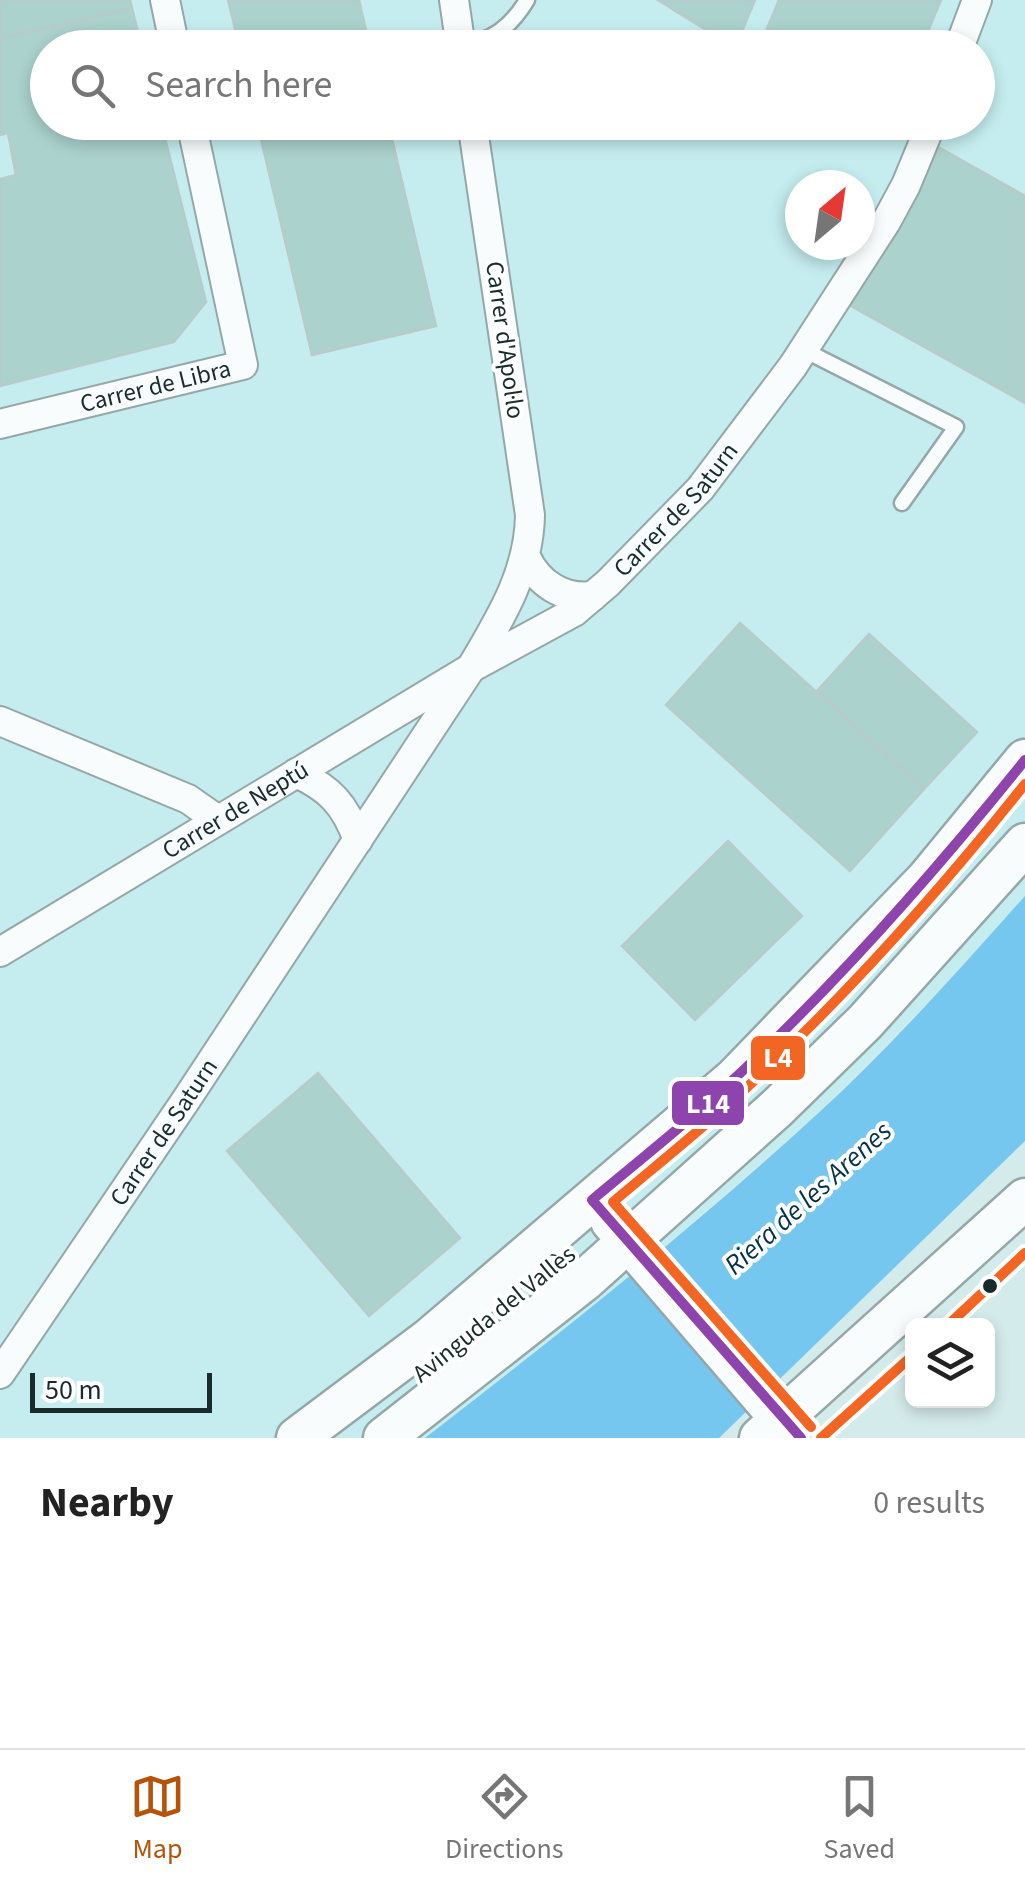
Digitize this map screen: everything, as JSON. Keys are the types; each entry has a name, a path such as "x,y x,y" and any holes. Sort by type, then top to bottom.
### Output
{"main road":[{"path":"948,872 1025,760"},
{"path":"297,1438 429,1339 610,1220 735,1078 841,971 1025,798"},
{"name":"Avinguda del Vallès","path":"335,1438 865,1022 1025,844"},
{"path":"788,1434 1025,1198"},
{"path":"610,1220 788,1434"},
{"name":"Avinguda del Vallès","path":"384,1438 522,1332 610,1220"},
{"path":"933,1318 1025,1233"},
{"path":"788,1434 905,1342"}],"street":[{"path":"165,0 171,30"},
{"path":"454,0 458,30"},
{"path":"966,30 977,0"},
{"name":"Carrer de Libra","path":"0,424 242,365 195,140"},
{"name":"Carrer d'Apol·lo","path":"471,668 511,597 526,557 530,515 475,140"},
{"name":"Carrer de Saturn","path":"0,1374 471,668 574,612 639,554 700,489 745,434 804,350 886,222 924,140"},
{"path":"526,557 539,579 554,589 580,598 593,596"},
{"name":"Carrer de Neptú","path":"0,952 471,668"},
{"path":"0,720 188,800 218,820"},
{"path":"296,773 318,782 336,796 358,840"}],"lane":[{"path":"504,30 527,0"},
{"path":"804,350 956,427 902,503"}],"shaded area":[{"path":"0,0 1025,0 1025,896 935,995 815,1116 610,1294 425,1438 0,1438"}],"water":[{"name":"Riera de les Arenes","path":"1025,896 1025,1141 719,1438 425,1438 671,1242 814,1117 896,1037"}],"building":[{"path":"0,0 130,0 132,8 0,38"},
{"path":"228,0 359,0 366,30 236,30"},
{"path":"658,0 755,0 742,30 706,30"},
{"path":"779,0 941,0 928,30 766,30"},
{"path":"132,8 138,30 35,30"},
{"path":"30,31 30,140 166,140 206,302 174,342 0,386 0,179 16,175 8,133 0,135 0,38"},
{"path":"261,140 392,140 436,326 312,355"},
{"path":"940,148 1025,196 1025,403 851,306"},
{"path":"740,623 924,789 850,871 666,705"},
{"path":"869,634 977,732 924,789 817,691"},
{"path":"728,841 802,916 695,1020 622,946"},
{"path":"318,1073 460,1238 369,1316 227,1151"}],"transit line":[{"name":"L14","path":"801,1438 592,1200 720,1092 801,1014 916,890 1025,760"},
{"name":"L4","path":"811,1427 613,1202 730,1103 809,1028 920,909 1025,784"},
{"name":"L4","path":"956,1318 1025,1253"},
{"name":"L4","path":"821,1438 905,1362"}]}
